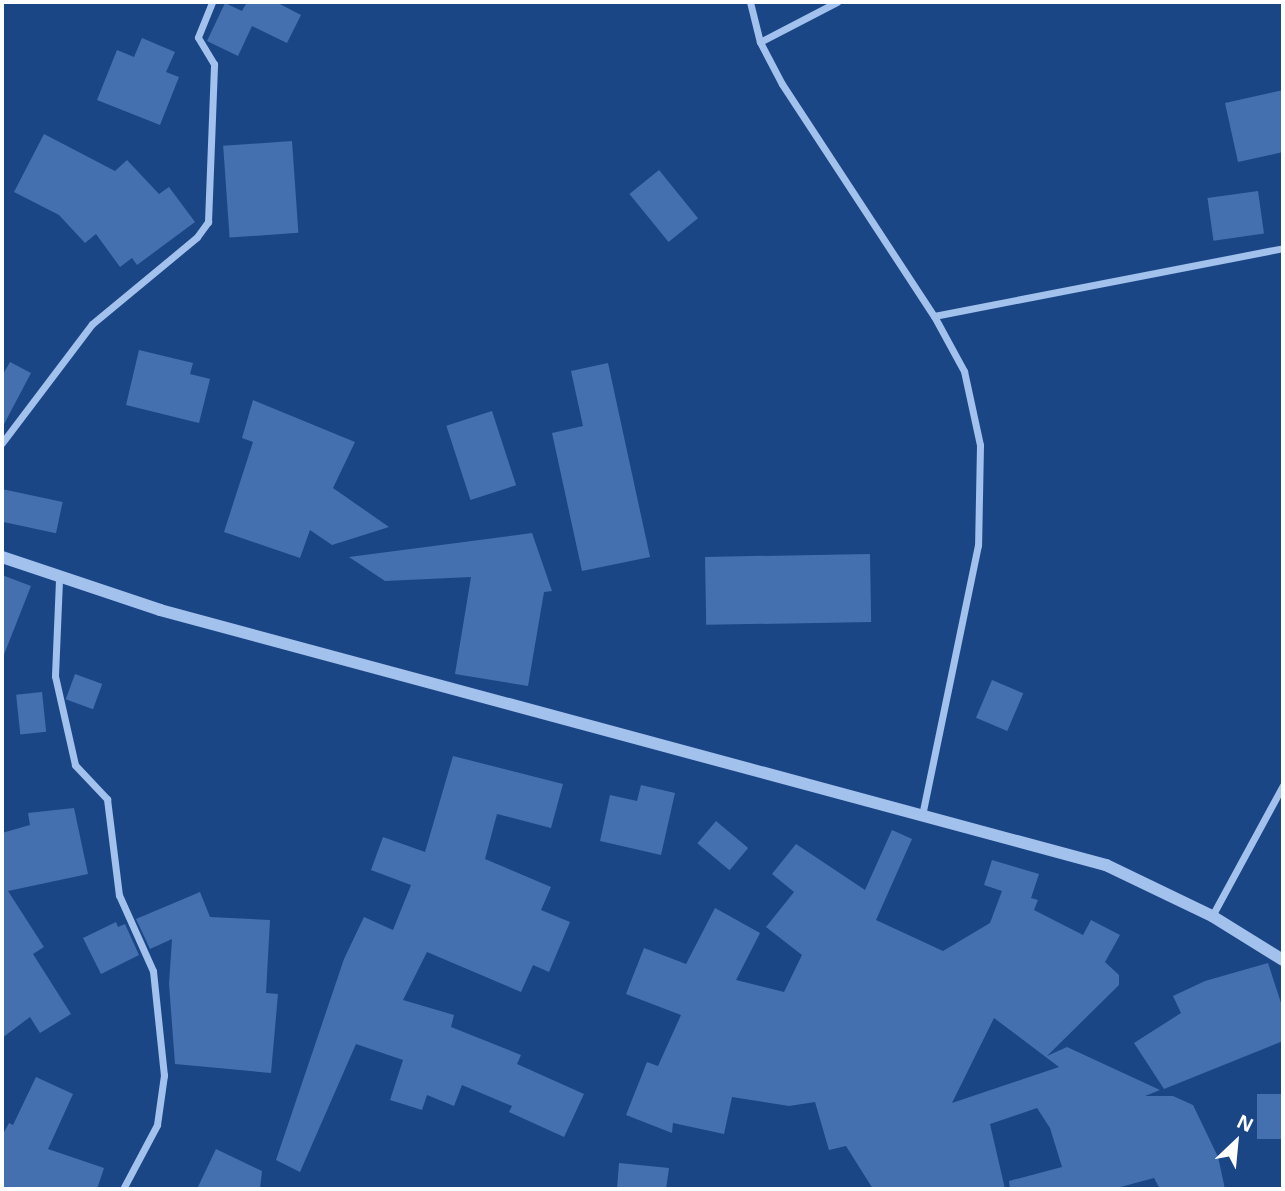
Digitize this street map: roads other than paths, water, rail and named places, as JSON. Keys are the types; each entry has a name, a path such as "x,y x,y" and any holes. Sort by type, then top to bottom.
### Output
{"street":[{"path":"2,443 92,324 197,237 208,222 214,64 198,37 212,2"},
{"path":"750,2 760,42 839,174 933,316 964,370 980,445 978,532 922,816"},
{"path":"760,42 837,2"},
{"path":"933,316 1283,248"},
{"path":"2,558 59,580 1106,866 1212,916 1283,960"},
{"path":"59,580 55,676 75,765 107,799 119,895 153,971 164,1075 157,1125 123,1189"},
{"path":"1212,916 1283,785"}]}
